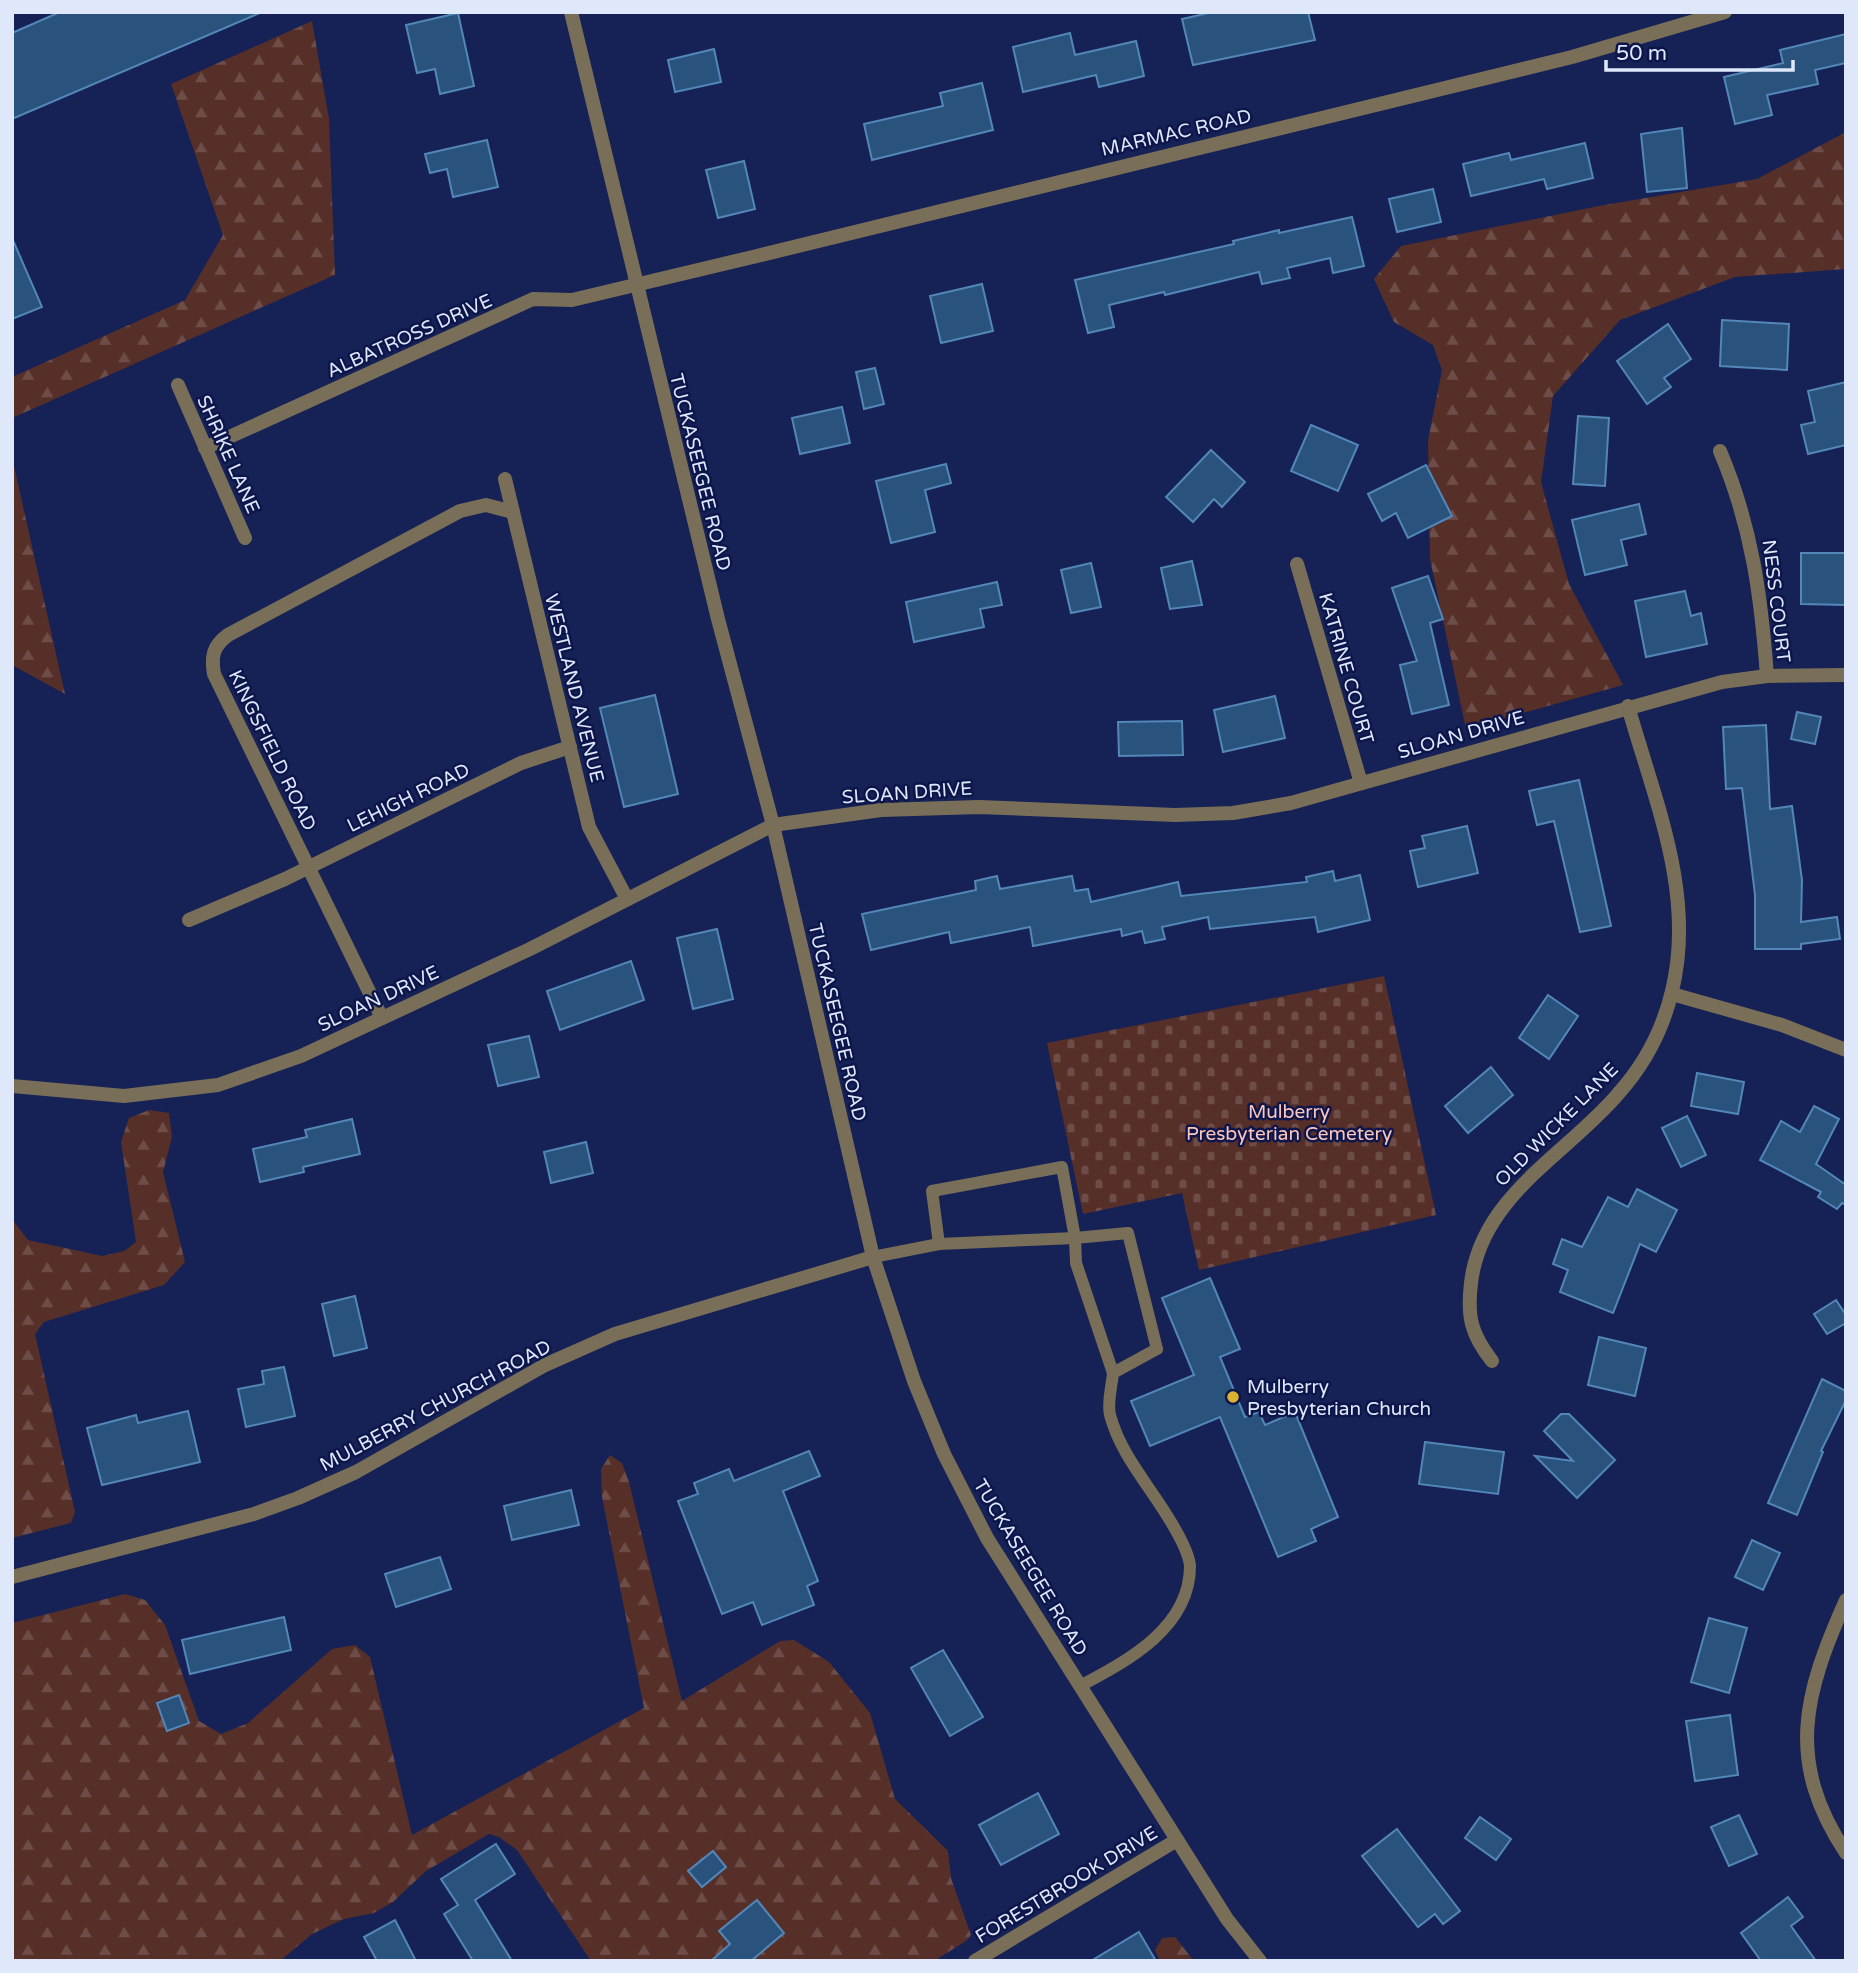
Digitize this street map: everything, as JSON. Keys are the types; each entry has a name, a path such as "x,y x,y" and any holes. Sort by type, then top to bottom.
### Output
{"street":[{"name":"TUCKASEEGEE ROAD","path":"571,12 718,619 773,825 873,1257 914,1381 944,1454 987,1538 1227,1919 1260,1961"},
{"name":"MARMAC ROAD","path":"635,284 1572,57 1725,12"},
{"name":"ALBATROSS DRIVE","path":"205,448 533,299 572,300 635,284"},
{"name":"SHRIKE LANE","path":"178,385 245,538"},
{"name":"NESS COURT","path":"1720,451 1747,523 1756,568 1767,676"},
{"name":"WESTLAND AVENUE","path":"505,479 589,827 627,899"},
{"name":"KINGSFIELD ROAD","path":"382,1018 214,674 212,659 215,649 228,635 460,511 486,505 513,512"},
{"name":"KATRINE COURT","path":"1297,564 1361,783"},
{"name":"SLOAN DRIVE","path":"12,1086 124,1096 208,1087 301,1056 627,899 773,825 881,810 979,807 1175,815 1233,813 1292,803 1628,706 1722,682 1767,676 1846,675"},
{"name":"OLD WICKE LANE","path":"1492,1361 1478,1343 1468,1311 1472,1274 1484,1238 1504,1205 1533,1173 1619,1093 1643,1061 1662,1024 1679,961 1681,913 1676,874 1628,706"},
{"name":"LEHIGH ROAD","path":"189,920 309,867 521,763 570,747"},
{"path":"1672,994 1782,1025 1846,1050"},
{"name":"MULBERRY CHURCH ROAD","path":"12,1577 254,1514 298,1498 356,1472 545,1365 615,1334 873,1257"},
{"path":"1846,1600 1815,1674 1807,1713 1808,1752 1816,1793 1832,1831 1846,1853"},
{"name":"FORESTBROOK DRIVE","path":"975,1961 1177,1840"}],"lane":[{"path":"939,1244 932,1191 1062,1167 1075,1238 1076,1263 1113,1373 1109,1413 1127,1457 1172,1523 1190,1564 1182,1603 1164,1629 1131,1659 1080,1686"},
{"path":"873,1257 939,1244 1128,1233 1157,1349 1113,1373"}],"green space":[{"path":"312,21 329,119 335,275 12,418 12,377 185,300 223,235 171,84"},
{"path":"1846,132 1846,269 1735,277 1620,320 1553,396 1541,482 1569,584 1623,685 1466,729 1430,559 1428,440 1442,370 1433,345 1394,322 1374,279 1401,246 1599,206 1757,179"},
{"path":"12,457 65,694 12,665"},
{"name":"Mulberry Presbyterian Cemetery","path":"1384,976 1436,1215 1199,1270 1182,1193 1083,1214 1047,1043"},
{"path":"149,1110 169,1113 172,1137 163,1172 185,1262 164,1285 44,1322 35,1334 75,1512 71,1523 12,1538 12,1219 28,1240 102,1256 124,1251 136,1242 121,1142 129,1118"},
{"path":"610,1455 622,1463 629,1482 682,1701 780,1641 794,1640 829,1662 870,1713 895,1799 948,1851 951,1878 971,1935 966,1941 934,1961 591,1961 517,1850 499,1837 489,1834 426,1871 393,1902 374,1913 344,1919 312,1934 280,1961 12,1961 12,1623 125,1594 145,1600 165,1625 199,1721 221,1734 248,1723 332,1649 355,1645 370,1657 412,1835 644,1708 602,1497 601,1469"},
{"path":"1175,1937 1194,1961 1160,1961 1155,1950 1162,1938"}],"building":[{"path":"60,12 262,12 12,119 12,33"},
{"path":"1213,12 1308,12 1315,40 1193,65 1182,19"},
{"path":"458,13 474,86 440,94 435,69 417,73 406,25"},
{"path":"1070,33 1075,55 1136,41 1144,76 1099,87 1096,75 1023,92 1013,47"},
{"path":"1846,34 1846,63 1815,70 1818,84 1767,95 1772,115 1735,124 1724,77 1783,63 1780,50"},
{"path":"714,49 721,82 675,92 668,60"},
{"path":"982,83 993,130 872,160 864,124 943,106 940,93"},
{"path":"1682,128 1687,188 1647,192 1641,134"},
{"path":"487,140 498,187 453,197 447,169 430,173 425,154"},
{"path":"1585,143 1593,178 1547,189 1544,179 1471,196 1463,164 1509,153 1511,160"},
{"path":"744,161 755,209 718,218 706,170"},
{"path":"1433,189 1441,222 1397,232 1389,199"},
{"path":"1352,217 1364,266 1333,273 1330,258 1287,268 1290,278 1262,284 1259,272 1165,295 1164,292 1109,305 1114,327 1088,333 1075,280 1234,244 1233,241 1279,230 1279,233"},
{"path":"12,238 42,307 12,319"},
{"path":"982,284 993,331 941,343 930,296"},
{"path":"1722,320 1789,324 1787,370 1720,366"},
{"path":"1668,324 1691,359 1664,378 1671,387 1647,404 1617,361"},
{"path":"875,368 884,404 864,409 856,372"},
{"path":"1846,382 1846,445 1808,454 1801,425 1815,422 1808,391"},
{"path":"842,407 850,443 800,454 792,418"},
{"path":"1578,416 1609,418 1605,486 1573,484"},
{"path":"1311,425 1358,445 1338,491 1291,471"},
{"path":"1211,450 1245,482 1222,507 1214,499 1193,522 1166,497"},
{"path":"946,464 951,483 925,490 935,532 891,543 876,481"},
{"path":"1426,465 1452,516 1408,538 1396,513 1382,521 1368,494"},
{"path":"1639,504 1646,534 1621,540 1627,565 1585,575 1572,520"},
{"path":"1801,553 1846,553 1846,605 1801,604"},
{"path":"1192,561 1202,605 1170,609 1161,568"},
{"path":"1091,563 1101,607 1071,613 1061,570"},
{"path":"1428,576 1443,619 1430,623 1449,705 1412,714 1400,665 1417,661 1392,588"},
{"path":"997,582 1002,605 980,609 984,627 914,642 906,602"},
{"path":"1685,591 1691,616 1701,613 1707,644 1646,657 1635,601"},
{"path":"655,695 678,794 624,807 600,708"},
{"path":"1275,696 1285,738 1223,752 1214,710"},
{"path":"1797,712 1821,717 1815,744 1791,739"},
{"path":"1182,721 1183,755 1119,756 1118,722"},
{"path":"1766,725 1770,809 1792,806 1802,880 1801,922 1837,917 1840,939 1801,944 1801,949 1755,949 1755,895 1742,788 1726,789 1723,727"},
{"path":"1579,780 1611,926 1580,932 1554,821 1537,825 1529,791"},
{"path":"1467,826 1478,873 1418,887 1410,851 1425,848 1422,836"},
{"path":"1333,871 1335,881 1360,875 1370,920 1318,932 1315,917 1210,929 1208,917 1162,927 1165,939 1145,943 1142,931 1122,936 1121,929 1033,946 1030,927 951,943 949,932 871,950 862,914 976,890 975,881 997,876 1000,889 1072,876 1075,891 1088,889 1091,902 1178,882 1181,896 1307,882 1306,877"},
{"path":"717,929 733,999 693,1009 677,938"},
{"path":"631,961 644,1000 560,1030 547,991"},
{"path":"1548,995 1578,1016 1549,1059 1519,1038"},
{"path":"529,1036 539,1077 498,1086 488,1045"},
{"path":"1491,1067 1513,1095 1468,1133 1445,1106"},
{"path":"1697,1073 1744,1082 1738,1114 1691,1106"},
{"path":"1814,1106 1839,1119 1816,1164 1846,1185 1846,1205 1842,1203 1837,1209 1818,1197 1821,1192 1760,1160 1781,1121 1800,1132"},
{"path":"1687,1116 1706,1155 1681,1167 1662,1128"},
{"path":"352,1119 360,1154 303,1167 304,1172 260,1182 253,1149 307,1137 305,1130"},
{"path":"586,1142 593,1173 551,1183 544,1152"},
{"path":"1637,1189 1677,1210 1656,1252 1640,1244 1613,1313 1560,1292 1568,1270 1553,1264 1562,1239 1582,1247 1608,1197 1628,1207"},
{"path":"1210,1278 1240,1349 1220,1357 1245,1417 1259,1412 1265,1425 1295,1412 1338,1517 1311,1529 1316,1541 1278,1557 1220,1417 1150,1446 1131,1401 1194,1375 1162,1298"},
{"path":"355,1296 367,1348 334,1356 322,1304"},
{"path":"1836,1300 1846,1315 1846,1323 1827,1334 1814,1314"},
{"path":"1599,1337 1646,1348 1635,1396 1588,1385"},
{"path":"284,1367 295,1416 246,1427 238,1389 264,1384 262,1371"},
{"path":"1822,1379 1846,1391 1846,1400 1821,1451 1823,1452 1797,1515 1768,1503"},
{"path":"188,1411 200,1462 102,1485 87,1428 136,1415 138,1423"},
{"path":"1561,1414 1569,1414 1615,1460 1577,1498 1535,1456 1573,1461 1544,1431"},
{"path":"1425,1442 1504,1452 1498,1494 1419,1484"},
{"path":"809,1451 820,1476 783,1491 818,1581 807,1586 814,1605 762,1625 753,1602 722,1614 678,1501 698,1494 694,1483 729,1469 734,1481"},
{"path":"571,1490 579,1525 512,1540 504,1506"},
{"path":"1752,1540 1780,1553 1763,1590 1735,1577"},
{"path":"440,1557 451,1589 396,1607 385,1574"},
{"path":"284,1617 291,1650 190,1674 182,1640"},
{"path":"1709,1618 1747,1628 1729,1693 1691,1682"},
{"path":"943,1650 983,1717 950,1736 911,1668"},
{"path":"179,1695 189,1723 167,1731 157,1703"},
{"path":"1730,1715 1738,1775 1695,1781 1686,1721"},
{"path":"1038,1793 1059,1834 1001,1865 979,1825"},
{"path":"1739,1815 1757,1854 1729,1866 1711,1827"},
{"path":"1480,1817 1511,1839 1496,1860 1465,1838"},
{"path":"1397,1829 1460,1911 1443,1924 1435,1914 1418,1927 1362,1856"},
{"path":"496,1844 515,1874 475,1900 512,1961 473,1961 444,1914 458,1905 441,1879"},
{"path":"713,1851 726,1867 702,1887 688,1871"},
{"path":"1788,1897 1803,1917 1791,1926 1816,1961 1761,1961 1741,1933"},
{"path":"757,1900 784,1933 751,1961 711,1961 730,1944 719,1931"},
{"path":"395,1920 416,1961 377,1961 364,1937"},
{"path":"1139,1932 1156,1961 1091,1961"}],"place":[{"name":"Mulberry Presbyterian Church","path":"1233,1397"}]}
